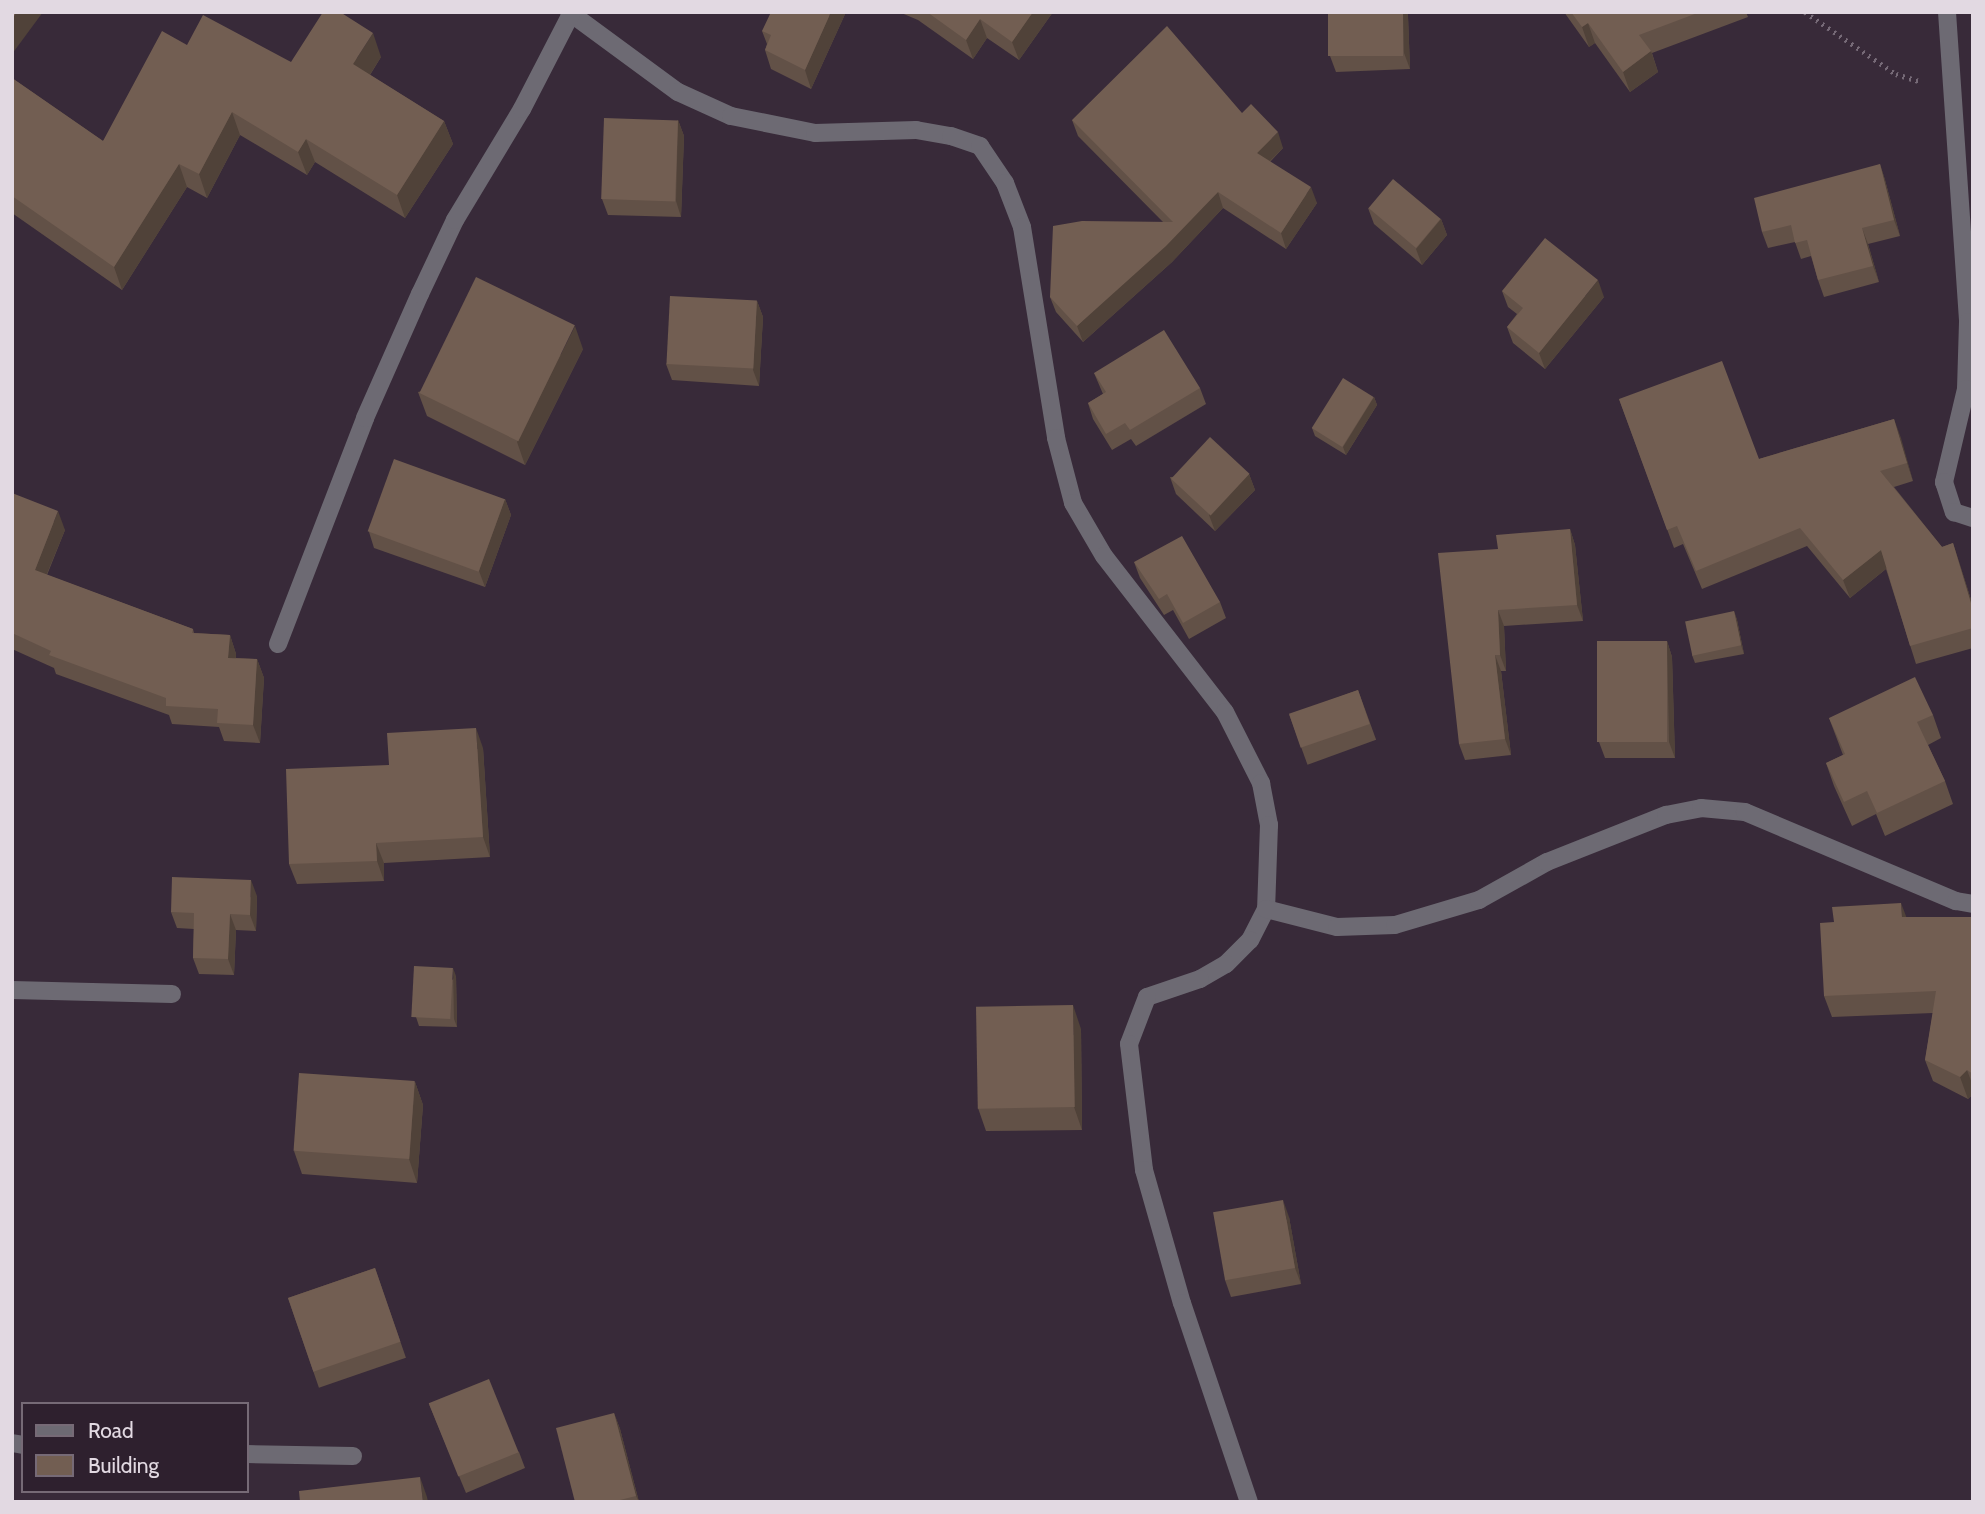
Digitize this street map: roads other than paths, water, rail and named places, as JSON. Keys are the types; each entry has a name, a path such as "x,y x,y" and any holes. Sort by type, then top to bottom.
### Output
{"street":[{"path":"1947,12 1968,322 1966,389 1944,482 1954,512 1973,518"},
{"path":"278,644 365,418 420,294 455,220 570,13 678,92 730,116 815,133 916,130 980,146 1005,183 1022,227 1056,438 1073,503 1104,556 1225,712 1261,783 1269,825 1266,909 1250,940 1226,964 1200,979 1147,997 1129,1044 1144,1171 1182,1303 1249,1502"},
{"path":"1266,909 1337,928 1395,925 1479,900 1547,862 1666,815 1701,808 1745,812 1956,901 1973,904"},
{"path":"12,990 172,994"},
{"path":"248,1454 353,1456"}]}
